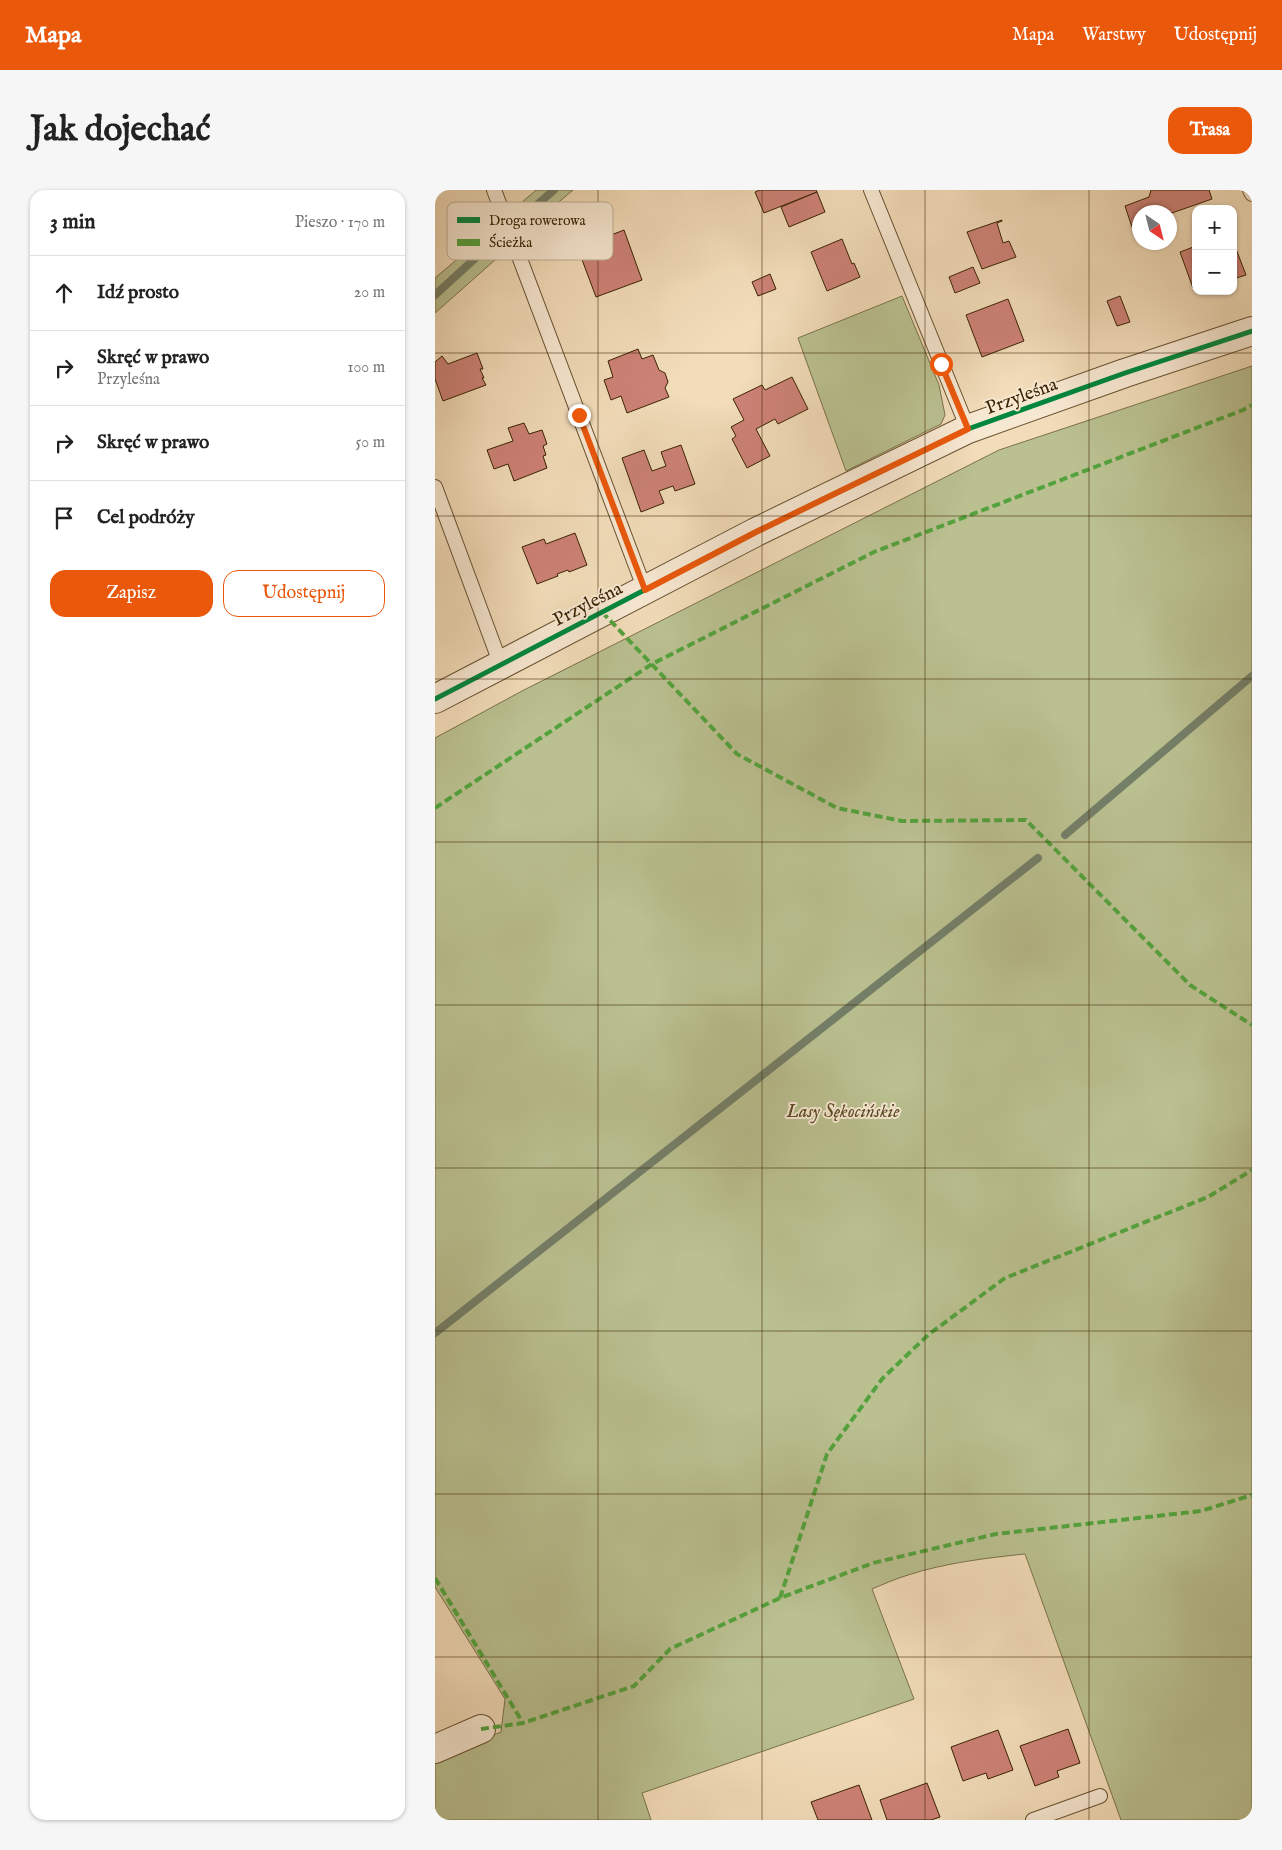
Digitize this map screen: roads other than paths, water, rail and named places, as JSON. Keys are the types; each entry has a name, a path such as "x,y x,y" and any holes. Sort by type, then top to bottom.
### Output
{"street":[{"name":"Przyleśna","path":"435,699 756,532 968,429 1125,373 1252,331"},
{"path":"435,1748 481,1729"}],"lane":[{"path":"494,190 499,202"},
{"path":"871,190 968,429"},
{"path":"1250,190 1252,194"},
{"path":"520,260 645,590"},
{"path":"435,487 501,665"},
{"path":"1033,1820 1100,1796"}],"waterway":[{"path":"540,202 554,190"},
{"path":"435,295 473,260"},
{"path":"1065,835 1252,676"},
{"path":"435,1333 1038,858"}],"park label":[{"name":"Lasy Sękocińskie","path":"843,1110"}]}
